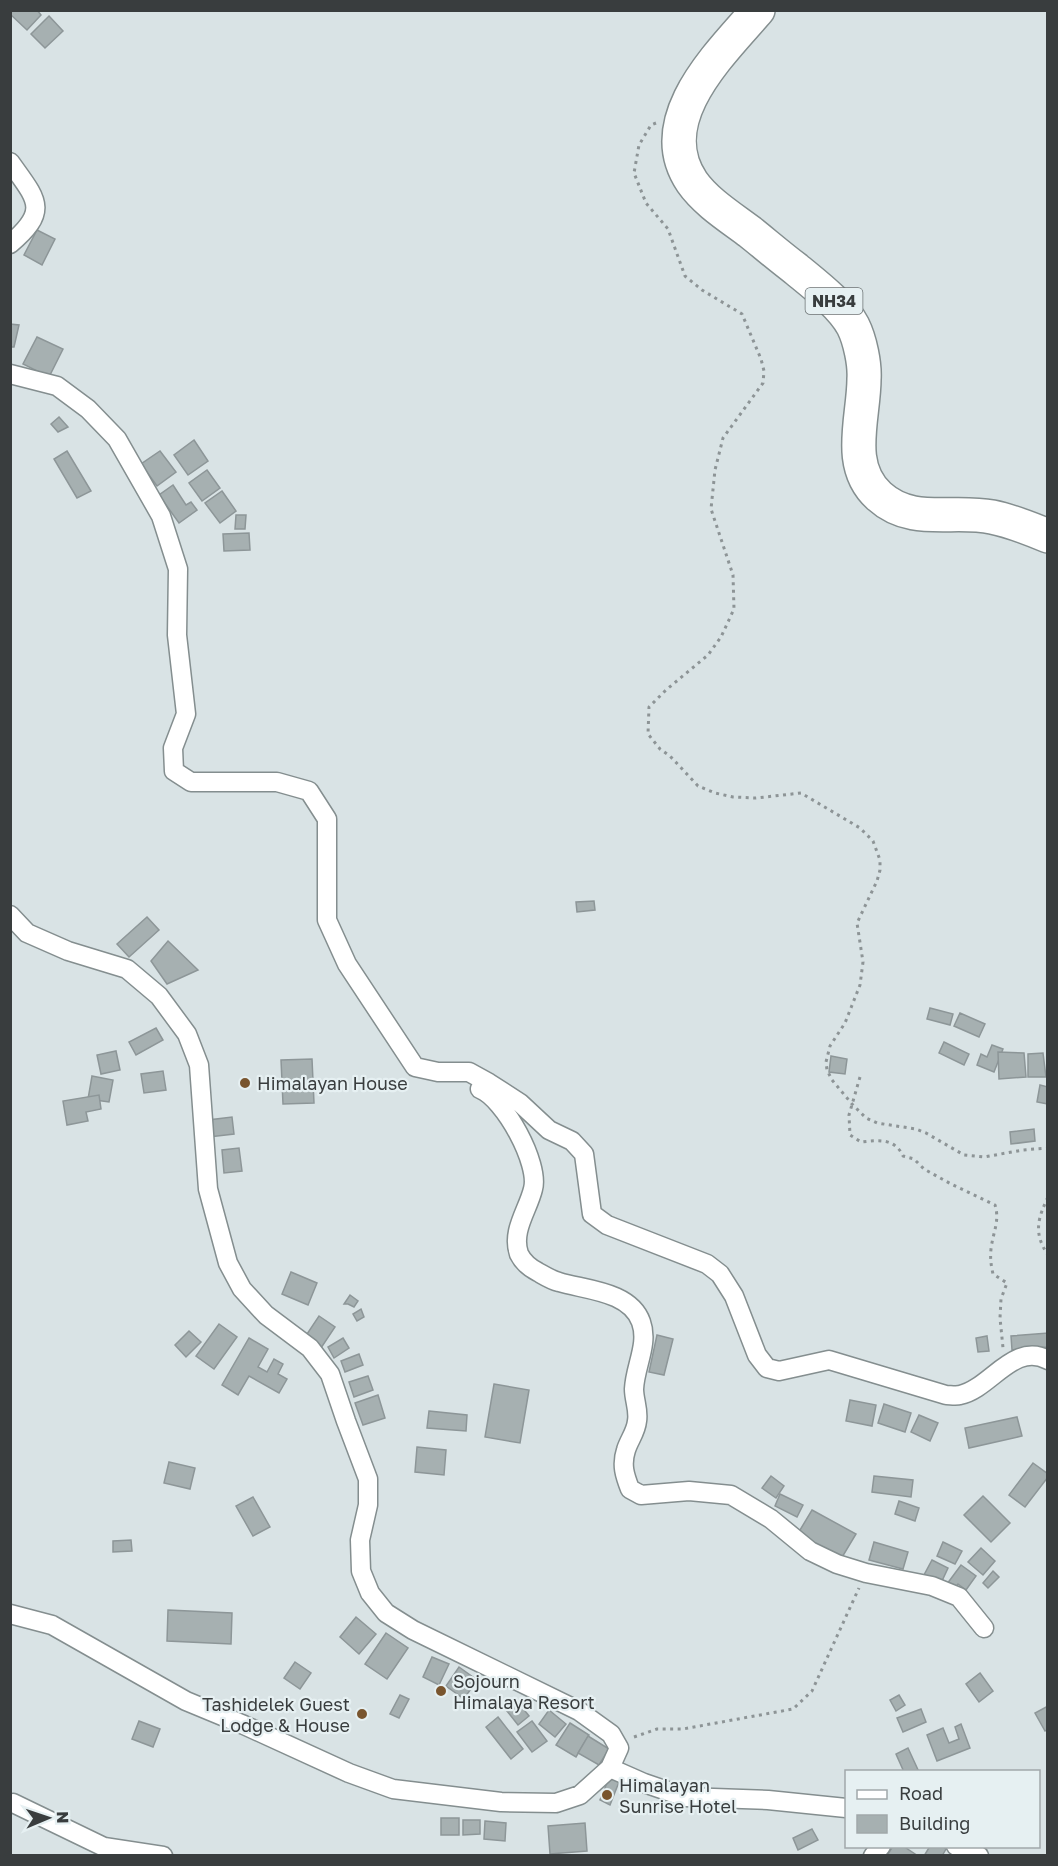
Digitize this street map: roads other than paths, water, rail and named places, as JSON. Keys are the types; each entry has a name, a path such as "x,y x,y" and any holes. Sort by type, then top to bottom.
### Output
{"highway":[{"name":"NH34","path":"758,10 705,72 684,111 679,130 679,146 683,166 692,183 717,208 830,297 853,326 863,358 864,380 858,447 863,473 878,495 896,509 920,514 960,513 991,516 1019,524 1047,536"}],"street":[{"path":"10,162 36,204 35,217 27,230 10,244"},
{"path":"10,374 57,386 88,409 117,439 161,516 178,569 177,635 186,714 173,748 174,771 191,782 278,782 309,791 327,819 327,920 347,964 415,1067 438,1072 486,1091 508,1114 531,1159 534,1187 523,1212 517,1238 520,1255 529,1268 556,1281 618,1298 631,1306 641,1323 643,1348 634,1389 637,1421 626,1450 623,1470 630,1490 641,1495 689,1491 731,1495 771,1519 810,1551 837,1564 866,1573 932,1586 959,1597 984,1628"},
{"path":"10,915 27,933 68,951 127,969 159,996 187,1034 199,1065 200,1107 208,1189 228,1263 242,1289 266,1315 310,1348 330,1374 368,1479 368,1505 360,1540 361,1571 370,1593 386,1613 413,1630 579,1711 611,1734 619,1748 610,1768 580,1795 556,1803 501,1802 393,1789 349,1773 186,1701 52,1625 10,1614"},
{"path":"438,1072 469,1072 520,1103 549,1130 572,1142 584,1154 592,1214 607,1225 707,1264 720,1274 734,1296 757,1355 767,1368 779,1371 829,1360 946,1395 961,1395 1001,1368 1028,1355 1038,1355 1047,1360"},
{"path":"610,1768 685,1797 768,1800 845,1808"},
{"path":"13,1803 104,1846 162,1856"},
{"path":"961,1848 979,1856"}],"place":[{"name":"Himalayan House","path":"245,1083"},
{"name":"Sojourn Himalaya Resort","path":"441,1691"},
{"name":"Tashidelek Guest Lodge & House","path":"362,1714"},
{"name":"Himalayan Sunrise Hotel","path":"607,1795"}]}
